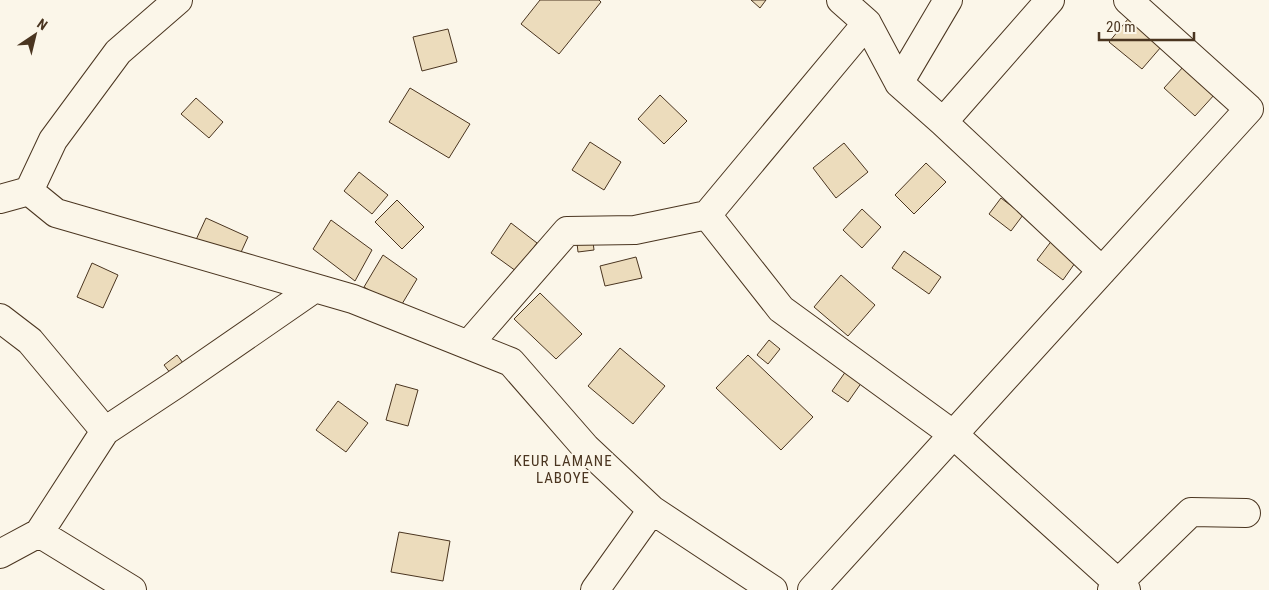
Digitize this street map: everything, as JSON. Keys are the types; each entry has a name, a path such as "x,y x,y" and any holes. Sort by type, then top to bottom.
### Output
{"street":[{"path":"0,200 28,191 53,140 118,52 178,0"},
{"path":"841,0 867,23 899,83 944,122 1102,271"},
{"path":"899,83 948,0"},
{"path":"944,122 1050,0"},
{"path":"812,590 1102,271 1259,105 1128,0"},
{"path":"468,345 567,231 635,230 707,215 867,23"},
{"path":"28,191 56,213 353,299 511,362 586,448 652,510 773,590"},
{"path":"707,215 781,309 954,435 1119,588 1191,512 1246,514"},
{"path":"0,554 39,534 105,431 315,288"},
{"path":"0,318 30,341 105,431"},
{"path":"594,590 652,510"},
{"path":"39,534 132,590"}],"building":[{"path":"540,0 599,0 601,2 559,54 521,24"},
{"path":"751,0 766,0 760,8"},
{"path":"1128,19 1161,47 1142,69 1109,42"},
{"path":"448,29 457,62 422,71 413,37"},
{"path":"1184,66 1215,94 1195,116 1164,88"},
{"path":"410,88 470,124 449,158 389,122"},
{"path":"660,95 687,121 664,144 638,119"},
{"path":"196,98 223,122 209,138 181,114"},
{"path":"590,142 621,162 604,190 572,170"},
{"path":"844,143 868,172 836,198 813,168"},
{"path":"926,163 946,182 914,214 895,195"},
{"path":"359,172 388,195 372,214 344,191"},
{"path":"1001,198 1023,215 1011,231 989,214"},
{"path":"397,200 424,227 402,249 375,222"},
{"path":"862,209 881,227 862,248 843,230"},
{"path":"206,218 248,237 237,261 195,242"},
{"path":"331,220 372,250 355,281 313,249"},
{"path":"511,223 537,243 516,271 491,253"},
{"path":"1056,235 1070,245 1064,254 1075,263 1063,280 1037,260"},
{"path":"593,242 594,250 578,252 577,243"},
{"path":"904,251 941,277 929,294 892,268"},
{"path":"383,255 417,279 399,309 364,287"},
{"path":"636,257 642,278 605,286 600,266"},
{"path":"92,263 118,275 103,308 77,297"},
{"path":"841,275 875,305 848,336 814,307"},
{"path":"540,293 582,334 556,359 514,319"},
{"path":"769,340 780,349 768,364 757,355"},
{"path":"620,348 665,386 633,424 588,386"},
{"path":"177,355 186,367 174,378 164,365"},
{"path":"748,355 813,417 781,450 716,388"},
{"path":"846,371 862,382 848,402 832,391"},
{"path":"396,384 418,390 408,426 386,420"},
{"path":"338,401 368,423 346,452 316,430"},
{"path":"399,532 450,541 443,581 391,572"}],"district":[{"name":"KEUR LAMANE LABOYE","path":"563,470"}]}
